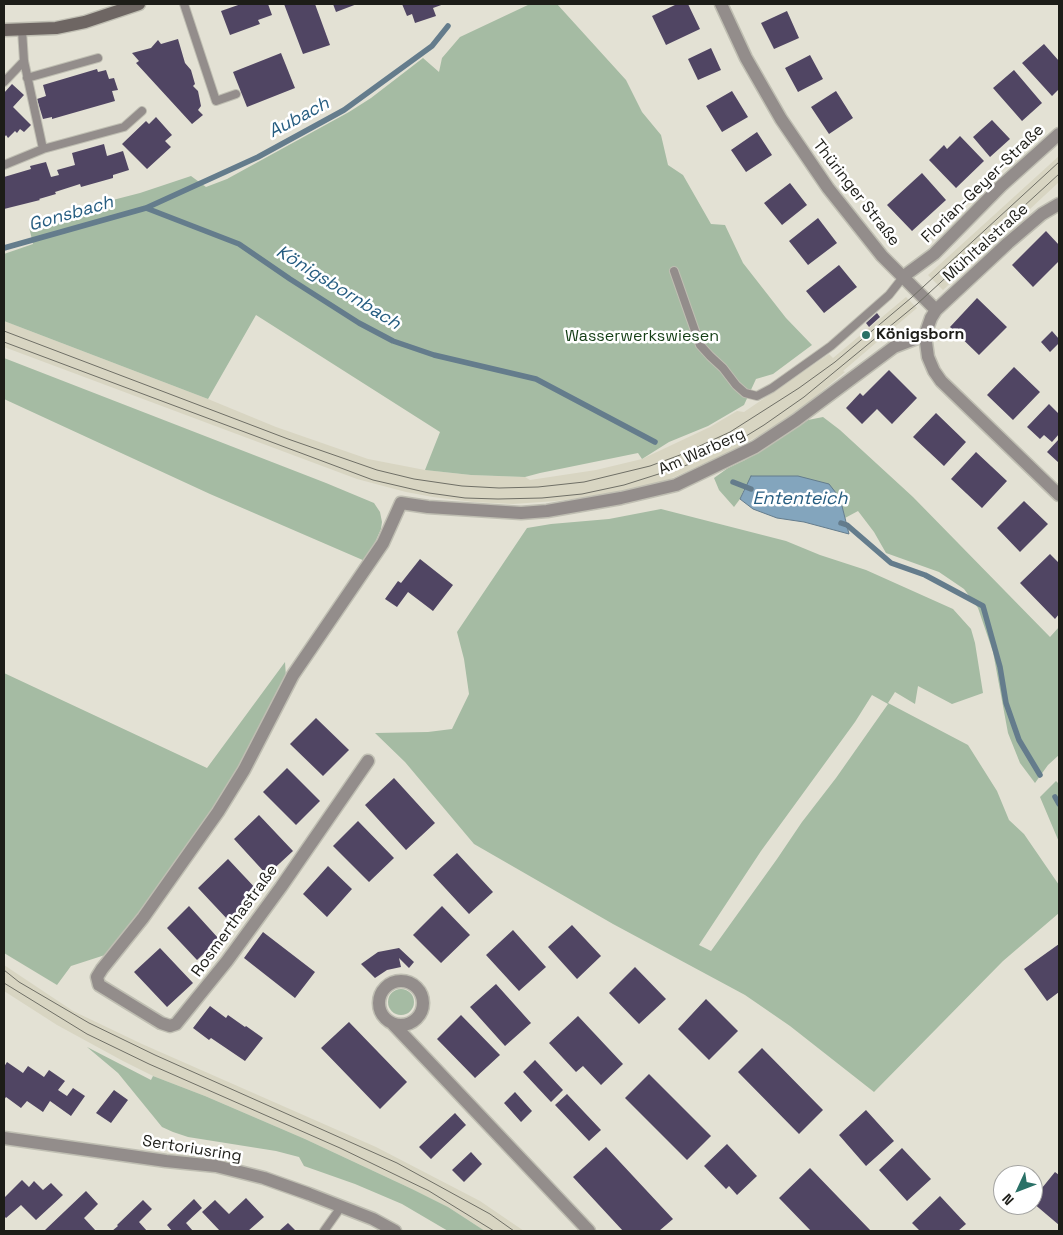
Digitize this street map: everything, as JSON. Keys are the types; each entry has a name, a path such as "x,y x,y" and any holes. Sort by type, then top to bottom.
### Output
{"main road":[{"path":"4,30 56,28 85,22 139,4"}],"street":[{"name":"Thüringer Straße","path":"720,4 746,58 781,119 828,188 882,256 936,310"},
{"name":"Florian-Geyer-Straße","path":"904,276 934,254 1001,186 1059,134"},
{"name":"Mühltalstraße","path":"936,310 1042,214 1057,209"},
{"path":"936,310 925,336 928,357 934,371 941,381 1059,495"},
{"name":"Am Warberg","path":"99,985 97,977 102,969 174,876 218,812 244,770 293,675 383,543 401,503 428,507 520,513 547,511 676,486 755,447 796,420 894,347 925,336"},
{"name":"Rosmerthastraße","path":"99,985 161,1022 170,1026 176,1024 221,968 281,887 368,761"},
{"path":"393,1024 589,1231"},
{"name":"Sertoriusring","path":"4,1138 166,1161 216,1166 264,1178 341,1207 395,1231"}],"lane":[{"path":"184,4 216,101 236,94"},
{"path":"22,30 24,61 43,149"},
{"path":"27,78 98,58"},
{"path":"4,82 24,61"},
{"path":"4,165 43,149 124,127 142,111"},
{"path":"674,271 700,345 745,393 757,396 772,388 830,346 888,295 904,276"},
{"path":"324,1231 341,1207"}],"shaded area":[{"path":"1059,156 1059,182 943,290 928,275"},
{"path":"906,297 917,308 843,371 845,372 773,428 725,454 670,479 628,492 513,504 433,497 357,479 4,347 4,321 276,427 368,459 425,470 471,475 525,477 530,480 596,470 642,459 710,427 737,411 744,412 829,354 833,358"},
{"path":"4,965 73,1011 142,1044 376,1147 480,1201 524,1231 485,1231 448,1207 412,1189 305,1139 153,1076 123,1061 57,1025 4,991"}],"green space":[{"name":"Wasserwerkswiesen","path":"530,4 557,4 626,80 642,112 661,135 668,165 683,175 711,224 725,225 743,263 786,318 812,345 773,374 756,379 744,405 708,426 669,442 642,459 638,453 525,477 471,475 425,470 440,432 256,315 208,399 4,321 4,254 33,244 29,227 47,217 140,193 191,176 206,187 227,179 349,112 371,98 423,58 439,72 442,58 460,37"},
{"path":"4,358 374,503 380,512 382,522 373,547 365,561 210,494 4,399"},
{"path":"823,417 840,430 913,497 1050,637 1059,627 1059,755 1048,765 1035,783 1020,763 1008,733 993,652 978,608 964,589 939,572 886,553 874,532 858,511 845,518 840,498 745,487 734,507 719,490 714,478 728,468 745,460 808,420"},
{"path":"661,509 786,541 820,555 866,570 953,609 971,629 983,693 952,704 918,686 915,704 895,692 888,703 968,745 997,791 1009,820 1024,834 1059,885 1059,913 1003,961 874,1092 790,1026 745,995 613,924 474,844 405,762 375,733 428,732 452,729 469,694 464,659 457,632 527,528 609,519","holes":["872,695 888,704 711,951 699,945 761,851 855,722"]},
{"path":"285,662 286,677 234,776 184,852 133,923 105,955 71,966 57,985 4,953 4,673 207,768"},
{"path":"1056,781 1059,784 1059,842 1040,797"},
{"path":"401,989 410,993 414,1002 410,1011 401,1015 392,1011 388,1002 392,993"},
{"path":"87,1047 151,1080 153,1076 305,1139 448,1207 485,1231 448,1231 402,1204 355,1184 304,1166 299,1157 276,1151 188,1137 162,1127 118,1073"}],"water":[{"name":"Ententeich","path":"751,476 798,476 829,484 840,498 849,534 804,522 777,518 753,509 740,499"}],"building":[{"path":"241,4 268,4 272,15 258,20 260,24 230,35 221,11"},
{"path":"284,4 315,4 330,45 303,54"},
{"path":"333,4 357,4 336,12"},
{"path":"402,4 444,4 433,8 436,16 415,23 412,14 407,16"},
{"path":"677,4 688,4 700,29 666,45 652,16"},
{"path":"787,11 799,38 774,49 761,23"},
{"path":"178,39 185,63 191,70 195,84 193,86 198,91 201,106 198,110 203,115 192,124 136,63 139,61 132,53 151,48 158,40 161,44"},
{"path":"1044,44 1059,61 1059,89 1052,96 1022,63"},
{"path":"711,48 721,70 698,80 688,59"},
{"path":"281,53 295,88 247,107 233,72"},
{"path":"810,55 823,79 798,92 785,68"},
{"path":"97,69 98,72 106,70 109,79 114,78 118,90 112,91 115,101 52,119 52,117 43,119 37,99 46,96 43,85"},
{"path":"1014,70 1042,103 1022,121 993,88"},
{"path":"12,84 24,95 13,107 31,125 24,132 20,129 17,133 15,131 8,138 6,135 4,138 4,93"},
{"path":"732,91 748,117 722,132 706,106"},
{"path":"836,91 853,118 829,134 811,107"},
{"path":"156,117 172,135 165,141 171,147 147,169 122,144 146,121 149,124"},
{"path":"992,120 1010,139 990,157 973,137"},
{"path":"757,132 772,155 746,172 731,150"},
{"path":"960,136 984,161 956,188 929,160 944,145 947,149"},
{"path":"104,144 107,156 123,151 129,170 113,175 113,178 81,187 80,184 55,192 56,194 40,200 4,209 4,177 31,169 30,166 46,162 51,177 59,175 57,170 75,165 72,153"},
{"path":"922,173 946,200 912,231 887,205"},
{"path":"790,183 807,205 782,225 764,203"},
{"path":"818,218 837,243 808,265 789,241"},
{"path":"1046,231 1059,245 1059,261 1033,287 1012,265"},
{"path":"839,265 857,287 824,313 806,291"},
{"path":"977,298 1007,327 979,355 950,327"},
{"path":"877,313 880,317 869,327 866,323"},
{"path":"1052,331 1059,339 1059,343 1050,352 1041,342"},
{"path":"1014,367 1040,392 1013,420 987,395"},
{"path":"889,370 917,398 892,424 877,409 862,424 846,408 860,393 863,396"},
{"path":"1049,404 1059,414 1059,434 1052,442 1044,435 1040,439 1027,427"},
{"path":"936,413 966,442 944,466 913,437"},
{"path":"1059,439 1059,463 1047,452"},
{"path":"976,452 1007,481 982,508 951,479"},
{"path":"1024,501 1048,524 1020,552 997,528"},
{"path":"1050,554 1059,563 1059,614 1055,619 1020,583"},
{"path":"420,559 453,585 433,611 408,592 397,607 385,599 398,581 401,583"},
{"path":"316,718 349,750 323,776 290,744"},
{"path":"287,768 320,801 296,825 263,792"},
{"path":"394,778 435,823 406,850 365,805"},
{"path":"259,815 293,851 267,875 234,839"},
{"path":"358,821 394,858 369,882 333,846"},
{"path":"457,853 493,892 469,914 433,875"},
{"path":"228,859 259,892 229,921 198,888"},
{"path":"328,866 352,889 327,917 303,894"},
{"path":"189,906 219,939 197,960 167,928"},
{"path":"442,906 470,935 441,963 413,935"},
{"path":"572,925 601,956 577,979 548,947"},
{"path":"513,930 546,967 519,991 486,955"},
{"path":"263,932 315,972 295,998 244,958"},
{"path":"1059,944 1059,992 1047,1001 1024,969"},
{"path":"160,948 193,983 167,1007 134,972"},
{"path":"399,948 414,962 409,968 399,958 401,967 387,970 375,978 361,964 378,952"},
{"path":"635,967 666,999 639,1024 609,993"},
{"path":"496,984 531,1023 505,1046 470,1007"},
{"path":"706,999 738,1031 709,1060 678,1029"},
{"path":"210,1006 226,1018 228,1015 263,1038 245,1061 211,1038 209,1040 193,1028"},
{"path":"461,1015 500,1055 475,1078 437,1039"},
{"path":"578,1016 623,1064 601,1085 583,1066 576,1072 549,1043"},
{"path":"349,1022 407,1082 380,1109 321,1048"},
{"path":"762,1048 823,1110 799,1134 738,1072"},
{"path":"535,1060 563,1090 551,1102 523,1072"},
{"path":"7,1062 23,1073 28,1066 44,1077 49,1070 65,1081 58,1090 67,1096 73,1088 85,1096 71,1116 50,1101 43,1112 27,1101 21,1108 6,1097 4,1100 4,1067"},
{"path":"649,1074 711,1136 687,1160 625,1098"},
{"path":"114,1090 128,1100 111,1123 96,1113"},
{"path":"515,1092 532,1111 521,1122 504,1103"},
{"path":"567,1094 601,1130 589,1141 555,1105"},
{"path":"866,1110 894,1141 866,1166 839,1135"},
{"path":"455,1113 466,1125 431,1159 419,1147"},
{"path":"727,1144 757,1176 737,1195 729,1186 726,1189 704,1166"},
{"path":"606,1147 673,1219 659,1231 623,1231 573,1177"},
{"path":"902,1148 931,1179 907,1201 879,1170"},
{"path":"471,1152 482,1164 464,1182 452,1170"},
{"path":"810,1168 871,1231 811,1231 779,1198"},
{"path":"1055,1172 1059,1175 1059,1225 1043,1211 1043,1187"},
{"path":"22,1180 29,1187 34,1181 43,1190 51,1183 63,1195 36,1220 21,1205 6,1218 4,1216 4,1198"},
{"path":"86,1191 98,1204 84,1218 96,1231 44,1231"},
{"path":"940,1196 966,1224 958,1231 920,1231 912,1223"},
{"path":"246,1198 264,1217 248,1231 220,1231 202,1212 215,1200 229,1214"},
{"path":"194,1199 202,1208 186,1223 193,1231 172,1231 167,1225"},
{"path":"143,1200 152,1209 139,1222 147,1231 112,1231 117,1225"},
{"path":"288,1223 296,1231 279,1231"}],"waterway":[{"name":"Aubach","path":"4,248 146,208 258,157 344,110 432,46 448,26"},
{"name":"Königsbornbach","path":"146,208 239,244 359,323 393,341 434,355 536,379 655,442"},
{"name":"Königsbornbach","path":"733,482 751,489"},
{"name":"Königsbornbach","path":"841,523 847,525 891,563 925,575 983,606 1000,667 1006,703 1019,740 1040,775"},
{"name":"Königsbornbach","path":"1055,797 1059,804"}],"tram line":[{"path":"4,331 288,439 377,470 414,479 462,486 499,488 538,487 584,482 650,466 680,455 730,432 799,388 835,362 911,298 1059,162"},
{"path":"4,342 373,480 429,493 465,498 542,498 582,494 624,485 687,465 738,441 764,425 804,397 917,304 1059,174"},
{"path":"4,970 19,982 89,1023 155,1055 397,1163 490,1214 514,1231"},
{"path":"4,983 87,1034 149,1064 340,1148 429,1191 494,1231"}],"place":[{"name":"Königsborn","path":"866,335"}],"water label":[{"name":"Gonsbach","path":"71,214"}]}
